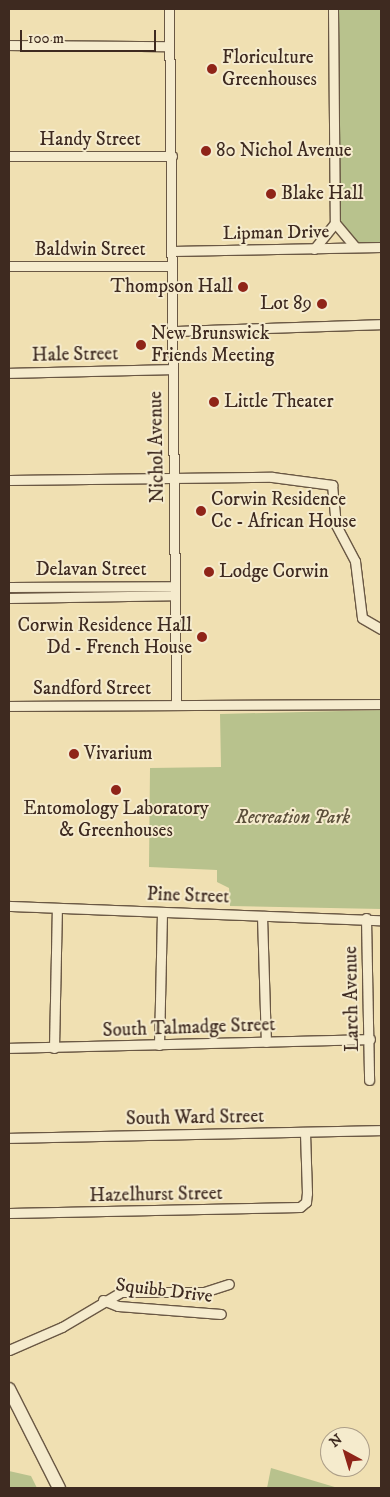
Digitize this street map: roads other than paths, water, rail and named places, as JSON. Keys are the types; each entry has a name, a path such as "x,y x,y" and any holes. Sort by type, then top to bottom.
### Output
{"street":[{"name":"Nichol Avenue","path":"169,9 168,46 172,156 173,590 176,705"},
{"path":"333,9 335,223 355,247"},
{"path":"9,45 168,46"},
{"name":"Handy Street","path":"9,156 172,156"},
{"path":"314,249 335,223"},
{"name":"Lipman Drive","path":"172,251 381,248"},
{"name":"Baldwin Street","path":"9,266 172,266"},
{"path":"173,331 381,324"},
{"name":"Hale Street","path":"9,373 172,369"},
{"path":"9,480 272,477 332,485 336,525 355,561 362,618 381,629"},
{"name":"Delavan Street","path":"9,587 173,590"},
{"name":"Delavan Street","path":"9,598 173,590"},
{"name":"Sandford Street","path":"9,706 381,704"},
{"name":"Pine Street","path":"9,906 381,920"},
{"path":"54,1048 57,908"},
{"path":"159,1045 162,912"},
{"path":"262,916 266,1042"},
{"name":"Larch Avenue","path":"366,918 370,1039 369,1080"},
{"name":"South Talmadge Street","path":"9,1048 370,1039"},
{"name":"South Ward Street","path":"9,1138 381,1130"},
{"name":"Hazelhurst Street","path":"9,1213 289,1208 304,1204 308,1193 305,1132"},
{"name":"Squibb Drive","path":"9,1350 62,1327 104,1300 121,1292 204,1292 229,1284"},
{"name":"Squibb Drive","path":"104,1300 118,1306 221,1314"},
{"path":"9,1389 59,1488"}],"place":[{"name":"Floriculture Greenhouses","path":"212,69"},
{"name":"80 Nichol Avenue","path":"206,151"},
{"name":"Blake Hall","path":"271,194"},
{"name":"Thompson Hall","path":"243,287"},
{"name":"Lot 89","path":"322,304"},
{"name":"New Brunswick Friends Meeting","path":"141,345"},
{"name":"Little Theater","path":"214,402"},
{"name":"Corwin Residence Cc - African House","path":"201,511"},
{"name":"Lodge Corwin","path":"209,572"},
{"name":"Corwin Residence Hall Dd - French House","path":"202,637"},
{"name":"Vivarium","path":"74,754"},
{"name":"Entomology Laboratory & Greenhouses","path":"116,790"}],"park label":[{"name":"Recreation Park","path":"293,818"}]}
